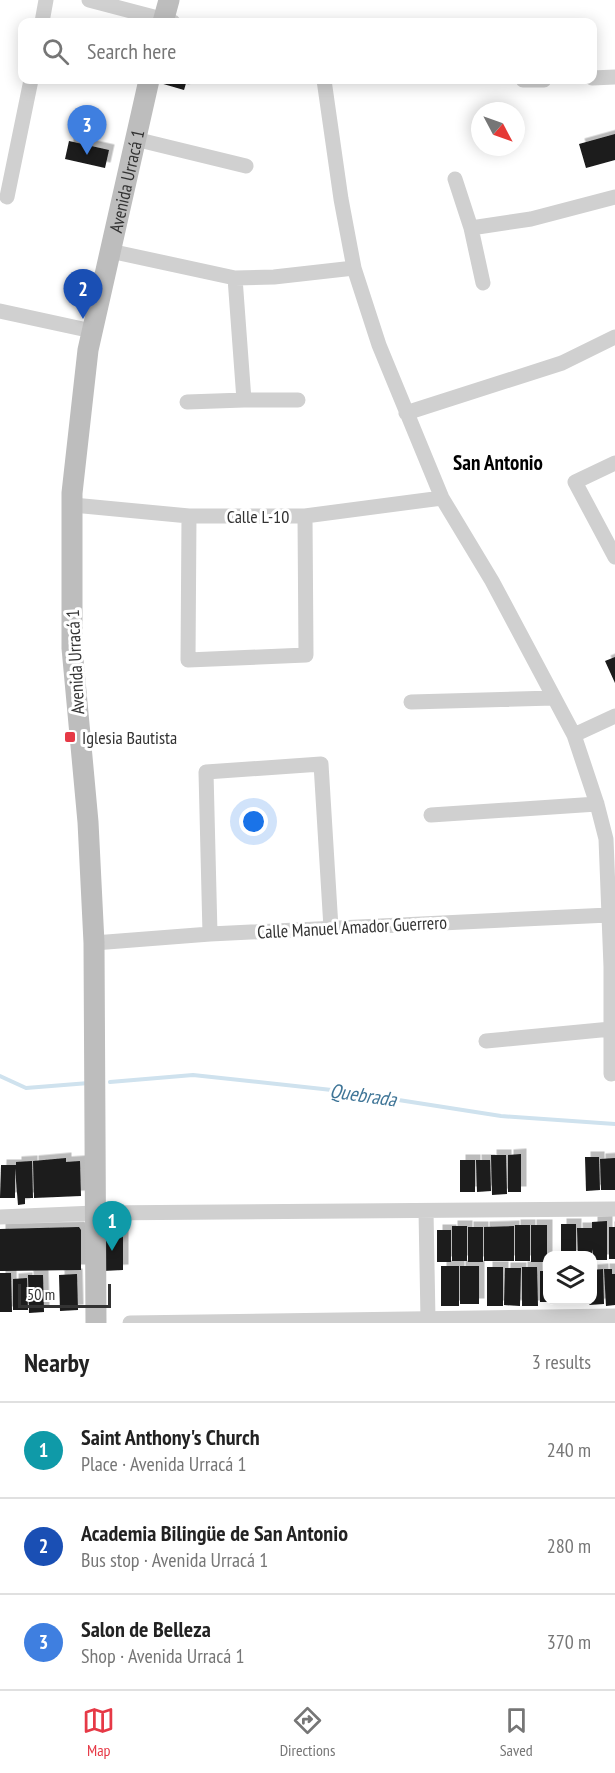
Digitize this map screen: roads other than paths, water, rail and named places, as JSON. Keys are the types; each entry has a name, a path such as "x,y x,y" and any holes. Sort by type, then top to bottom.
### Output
{"street":[{"path":"43,18 46,0"},
{"path":"89,0 167,16"},
{"path":"597,78 615,77"},
{"path":"7,197 30,84"},
{"name":"Avenida Urracá 1","path":"96,1323 94,943 88,822 72,648 72,493 88,350 149,84"},
{"path":"325,84 341,199 354,268 380,345 442,498 492,581 574,735 597,804 611,837 609,915 611,1074 615,1073"},
{"path":"135,139 246,165"},
{"path":"455,179 471,228 483,283"},
{"path":"471,228 531,219 615,197"},
{"path":"110,251 235,278 274,277 354,268"},
{"path":"235,278 244,400"},
{"path":"0,311 92,331"},
{"path":"406,413 562,363 615,337"},
{"path":"187,402 298,400"},
{"path":"615,463 575,482 615,557"},
{"name":"Calle L-10","path":"73,505 189,516 305,516 442,498"},
{"path":"189,516 188,660 306,655 305,516"},
{"path":"411,702 554,698"},
{"path":"574,735 615,716"},
{"path":"210,934 206,772 321,764 331,928"},
{"path":"431,814 597,804"},
{"name":"Calle Manuel Amador Guerrero","path":"94,943 210,934 609,915"},
{"path":"486,1041 611,1029"},
{"path":"0,1217 95,1213 615,1209"},
{"path":"426,1211 428,1319"},
{"path":"130,1323 615,1316"}],"waterway":[{"name":"Quebrada","path":"110,1082 193,1075 341,1091 501,1116 615,1124"},
{"name":"Quebrada","path":"0,1076 26,1088 89,1083"}],"place":[{"name":"Salon de Belleza","path":"87,155"},
{"name":"Academia Bilingüe de San Antonio","path":"83,319"},
{"name":"Iglesia Bautista","path":"70,737"},
{"name":"Saint Anthony's Church","path":"112,1251"}],"district":[{"name":"San Antonio","path":"498,462"}]}
